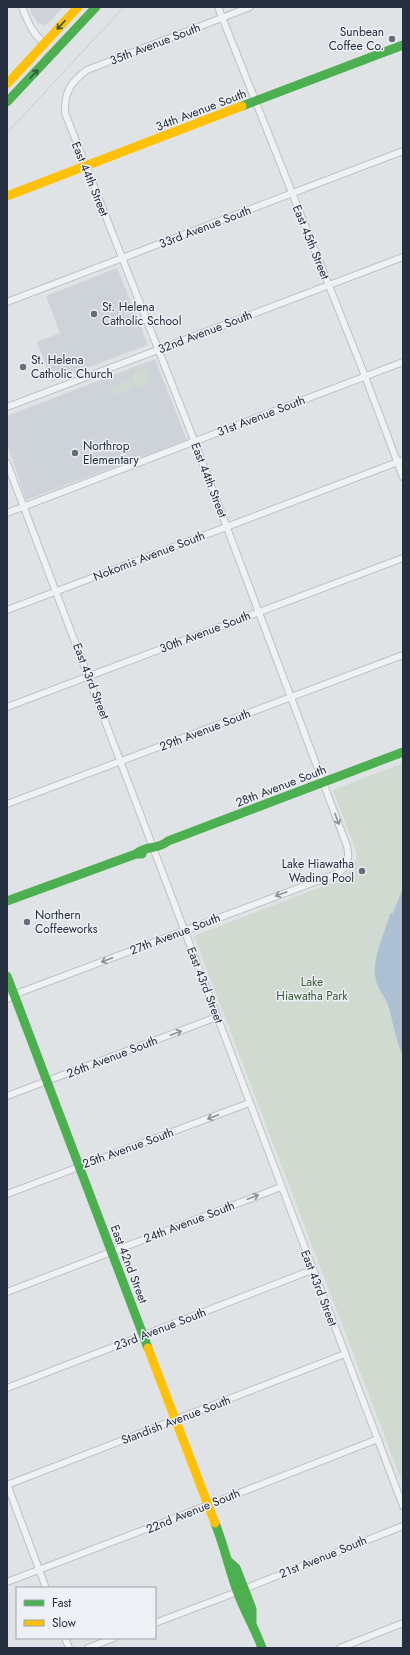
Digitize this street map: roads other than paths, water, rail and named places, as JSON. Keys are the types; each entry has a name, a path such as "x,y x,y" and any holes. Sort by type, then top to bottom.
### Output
{"main road":[{"path":"7,84 78,7"},
{"path":"7,102 96,7"},
{"name":"34th Avenue South","path":"7,196 403,45"},
{"name":"28th Avenue South","path":"7,901 136,854 148,846 156,848 165,845 168,842 403,752"},
{"name":"East 42nd Street","path":"7,976 11,997 48,1081 79,1167 208,1504 228,1561 229,1570 240,1590 245,1612 252,1622 262,1648"}],"street":[{"path":"22,7 32,30 44,43"},
{"name":"East 45th Street","path":"218,7 400,461 403,477"},
{"name":"35th Avenue South","path":"68,91 76,78 87,70 250,7"},
{"name":"East 44th Street","path":"68,91 65,102 65,113 195,442 349,854 348,862 343,869"},
{"name":"33rd Avenue South","path":"7,302 403,151"},
{"name":"32nd Avenue South","path":"7,407 403,257"},
{"name":"31st Avenue South","path":"7,513 403,362"},
{"name":"Nokomis Avenue South","path":"7,610 400,461"},
{"name":"East 43rd Street","path":"7,463 57,591 152,847 403,1506"},
{"name":"30th Avenue South","path":"7,707 403,558"},
{"name":"29th Avenue South","path":"7,804 403,655"},
{"name":"27th Avenue South","path":"11,997 184,930 336,874 343,869"},
{"name":"26th Avenue South","path":"7,1096 217,1017"},
{"name":"25th Avenue South","path":"7,1194 249,1103"},
{"name":"24th Avenue South","path":"7,1292 281,1187"},
{"name":"23rd Avenue South","path":"7,1388 312,1270"},
{"name":"Standish Avenue South","path":"7,1484 345,1354"},
{"name":"22nd Avenue South","path":"7,1582 378,1439"},
{"path":"7,1484 46,1587"},
{"name":"21st Avenue South","path":"156,1623 403,1526"},
{"path":"340,1648 403,1623"},
{"path":"88,1648 111,1639"}],"water":[{"path":"403,888 403,1055 397,1040 389,1007 377,984 375,967 376,957 390,914 393,913"}],"tram line":[{"path":"7,133 124,7"}],"place":[{"name":"Sunbean Coffee Co.","path":"392,39"},
{"name":"St. Helena Catholic School","path":"94,314"},
{"name":"St. Helena Catholic Church","path":"23,367"},
{"name":"Northrop Elementary","path":"75,453"},
{"name":"Lake Hiawatha Wading Pool","path":"362,871"},
{"name":"Northern Coffeeworks","path":"27,922"}],"park label":[{"name":"Lake Hiawatha Park","path":"312,989"}]}
